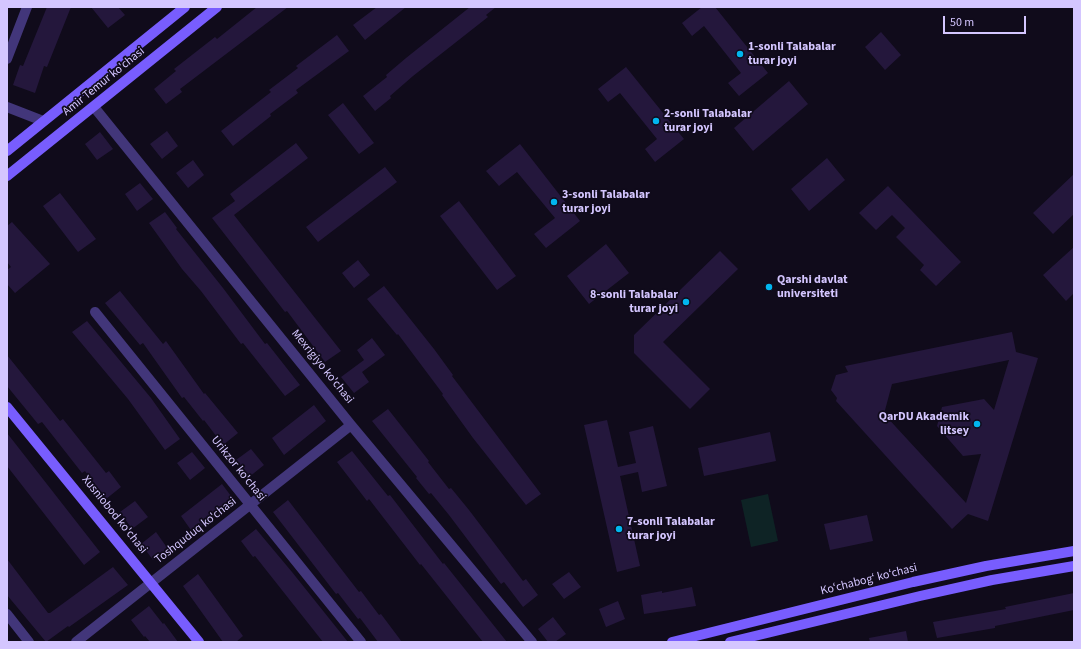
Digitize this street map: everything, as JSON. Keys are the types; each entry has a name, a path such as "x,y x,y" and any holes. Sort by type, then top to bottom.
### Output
{"main road":[{"name":"Amir Temur ko'chasi","path":"7,151 185,7"},
{"name":"Amir Temur ko'chasi","path":"7,176 217,7"},
{"name":"Xusniobod ko'chasi","path":"7,406 152,582 199,642"},
{"name":"Ko‘chabog‘ ko‘chasi","path":"672,642 913,582 986,566 1074,551"},
{"path":"730,642 942,591 1074,566"}],"street":[{"path":"7,59 27,7"},
{"path":"7,107 43,121"},
{"name":"Mexrigiyo ko'chasi","path":"94,107 351,425 532,642"},
{"name":"Urikzor ko'chasi","path":"95,312 361,642"},
{"name":"Toshquduq ko'chasi","path":"76,642 351,425"},
{"path":"7,614 29,642"}],"green space":[{"path":"768,494 778,541 751,547 741,500"}],"building":[{"path":"47,7 71,7 47,67 44,66 35,93 13,85 20,65 23,66"},
{"path":"91,7 118,7 125,15 108,28"},
{"path":"257,7 288,7 180,89 182,92 166,104 154,89 176,71 174,69 215,37 217,39"},
{"path":"377,7 406,7 365,40 353,25"},
{"path":"470,7 496,7 486,15 488,17 413,76 390,96 391,98 375,111 363,96 387,77 386,75 406,58"},
{"name":"1-sonli Talabalar turar joyi","path":"702,7 715,7 768,73 739,96 728,83 741,73 704,26 692,36 682,23"},
{"path":"881,32 901,55 885,70 865,47"},
{"path":"337,35 349,51 296,90 298,93 270,114 271,116 233,146 221,131 271,92 269,90 298,68 296,66"},
{"name":"2-sonli Talabalar turar joyi","path":"626,67 684,139 655,162 645,149 657,139 620,93 608,102 598,89"},
{"path":"789,81 808,104 753,151 734,128"},
{"path":"343,103 374,143 359,154 328,115"},
{"path":"167,131 178,146 162,159 150,144"},
{"path":"100,132 113,149 97,160 85,144"},
{"path":"296,143 308,158 234,215 341,351 325,362 287,311 285,312 212,218 235,201 230,194"},
{"name":"3-sonli Talabalar turar joyi","path":"520,144 580,221 546,248 534,234 555,218 517,172 499,186 486,171"},
{"path":"827,158 845,180 809,211 791,189"},
{"path":"193,160 204,175 188,188 176,173"},
{"path":"385,167 397,182 318,242 306,227"},
{"path":"1074,174 1074,214 1053,234 1033,213"},
{"path":"140,183 153,199 137,211 125,194"},
{"path":"888,186 961,262 936,286 920,270 924,265 896,237 905,228 892,215 876,230 859,213"},
{"path":"60,193 96,239 78,252 43,206"},
{"path":"459,201 516,276 497,290 440,216"},
{"path":"165,212 177,228 176,229 265,344 267,343 300,385 285,396 243,343 241,344 201,291 182,269 149,223"},
{"path":"12,222 50,264 15,293 7,284 7,270 11,267 7,262 7,226"},
{"path":"606,244 629,273 589,304 567,276"},
{"path":"1074,247 1074,293 1066,301 1043,275"},
{"name":"8-sonli Talabalar turar joyi","path":"720,251 738,269 663,342 710,389 690,409 634,353 634,335"},
{"path":"358,260 370,275 354,288 342,273"},
{"path":"384,286 434,349 453,375 452,376 541,494 526,505 473,438 442,395 443,394 398,334 397,335 367,299"},
{"path":"120,291 163,344 166,341 204,394 205,393 238,433 223,445 184,397 182,398 143,343 140,345 105,303"},
{"path":"87,321 151,398 180,439 165,450 128,399 72,332"},
{"path":"1012,332 1016,352 1038,358 988,521 968,514 952,529 836,401 837,398 831,390 836,375 848,372 845,366","holes":["1009,360 994,410 984,399 942,407 937,426 963,456 981,454 966,503 884,414 892,384"]},
{"path":"372,338 385,355 362,372 369,382 354,393 341,377 364,360 357,350"},
{"path":"7,355 60,421 63,419 106,473 109,471 121,487 106,499 85,471 82,473 42,422 38,424 7,386"},
{"path":"314,405 326,421 284,455 272,438"},
{"path":"388,409 449,489 451,488 469,510 523,581 526,579 538,595 523,607 504,582 501,584 449,515 431,493 429,494 372,421"},
{"name":"7-sonli Talabalar turar joyi","path":"607,420 618,467 636,463 629,432 653,426 667,486 642,492 638,472 620,476 640,566 617,572 584,425"},
{"path":"770,432 776,461 704,476 698,448"},
{"path":"7,433 100,552 84,565 7,466"},
{"path":"251,449 264,465 249,477 236,460"},
{"path":"352,451 388,496 390,495 443,564 444,563 507,642 483,642 421,564 420,565 369,499 367,501 337,462"},
{"path":"192,452 205,468 190,480 177,463"},
{"path":"222,484 234,500 193,533 181,516"},
{"path":"288,500 359,592 361,591 379,615 381,614 402,642 378,642 360,618 358,619 338,593 336,594 273,512"},
{"path":"135,501 148,517 132,529 120,512"},
{"path":"867,515 873,541 830,550 824,524"},
{"path":"256,529 348,642 323,642 255,556 253,557 241,541"},
{"path":"156,532 168,549 153,560 141,544"},
{"path":"7,559 48,613 113,567 128,585 46,642 7,595"},
{"path":"569,572 581,587 564,599 552,584"},
{"path":"198,574 243,636 236,642 223,642 183,586"},
{"path":"692,587 696,606 644,614 641,595 662,591 662,593"},
{"path":"1074,593 1074,610 995,626 995,628 937,638 933,622 1006,609 1005,607"},
{"path":"618,601 625,619 606,627 599,609"},
{"path":"149,606 178,642 150,642 145,636 144,637 131,620"},
{"path":"553,617 566,634 555,642 548,642 538,629"},
{"path":"906,631 908,642 870,642 869,638"}],"place":[{"name":"1-sonli Talabalar turar joyi","path":"740,54"},
{"name":"2-sonli Talabalar turar joyi","path":"656,121"},
{"name":"3-sonli Talabalar turar joyi","path":"554,202"},
{"name":"Qarshi davlat universiteti","path":"769,287"},
{"name":"8-sonli Talabalar turar joyi","path":"686,302"},
{"name":"QarDU Akademik litsey","path":"977,424"},
{"name":"7-sonli Talabalar turar joyi","path":"619,529"}]}
